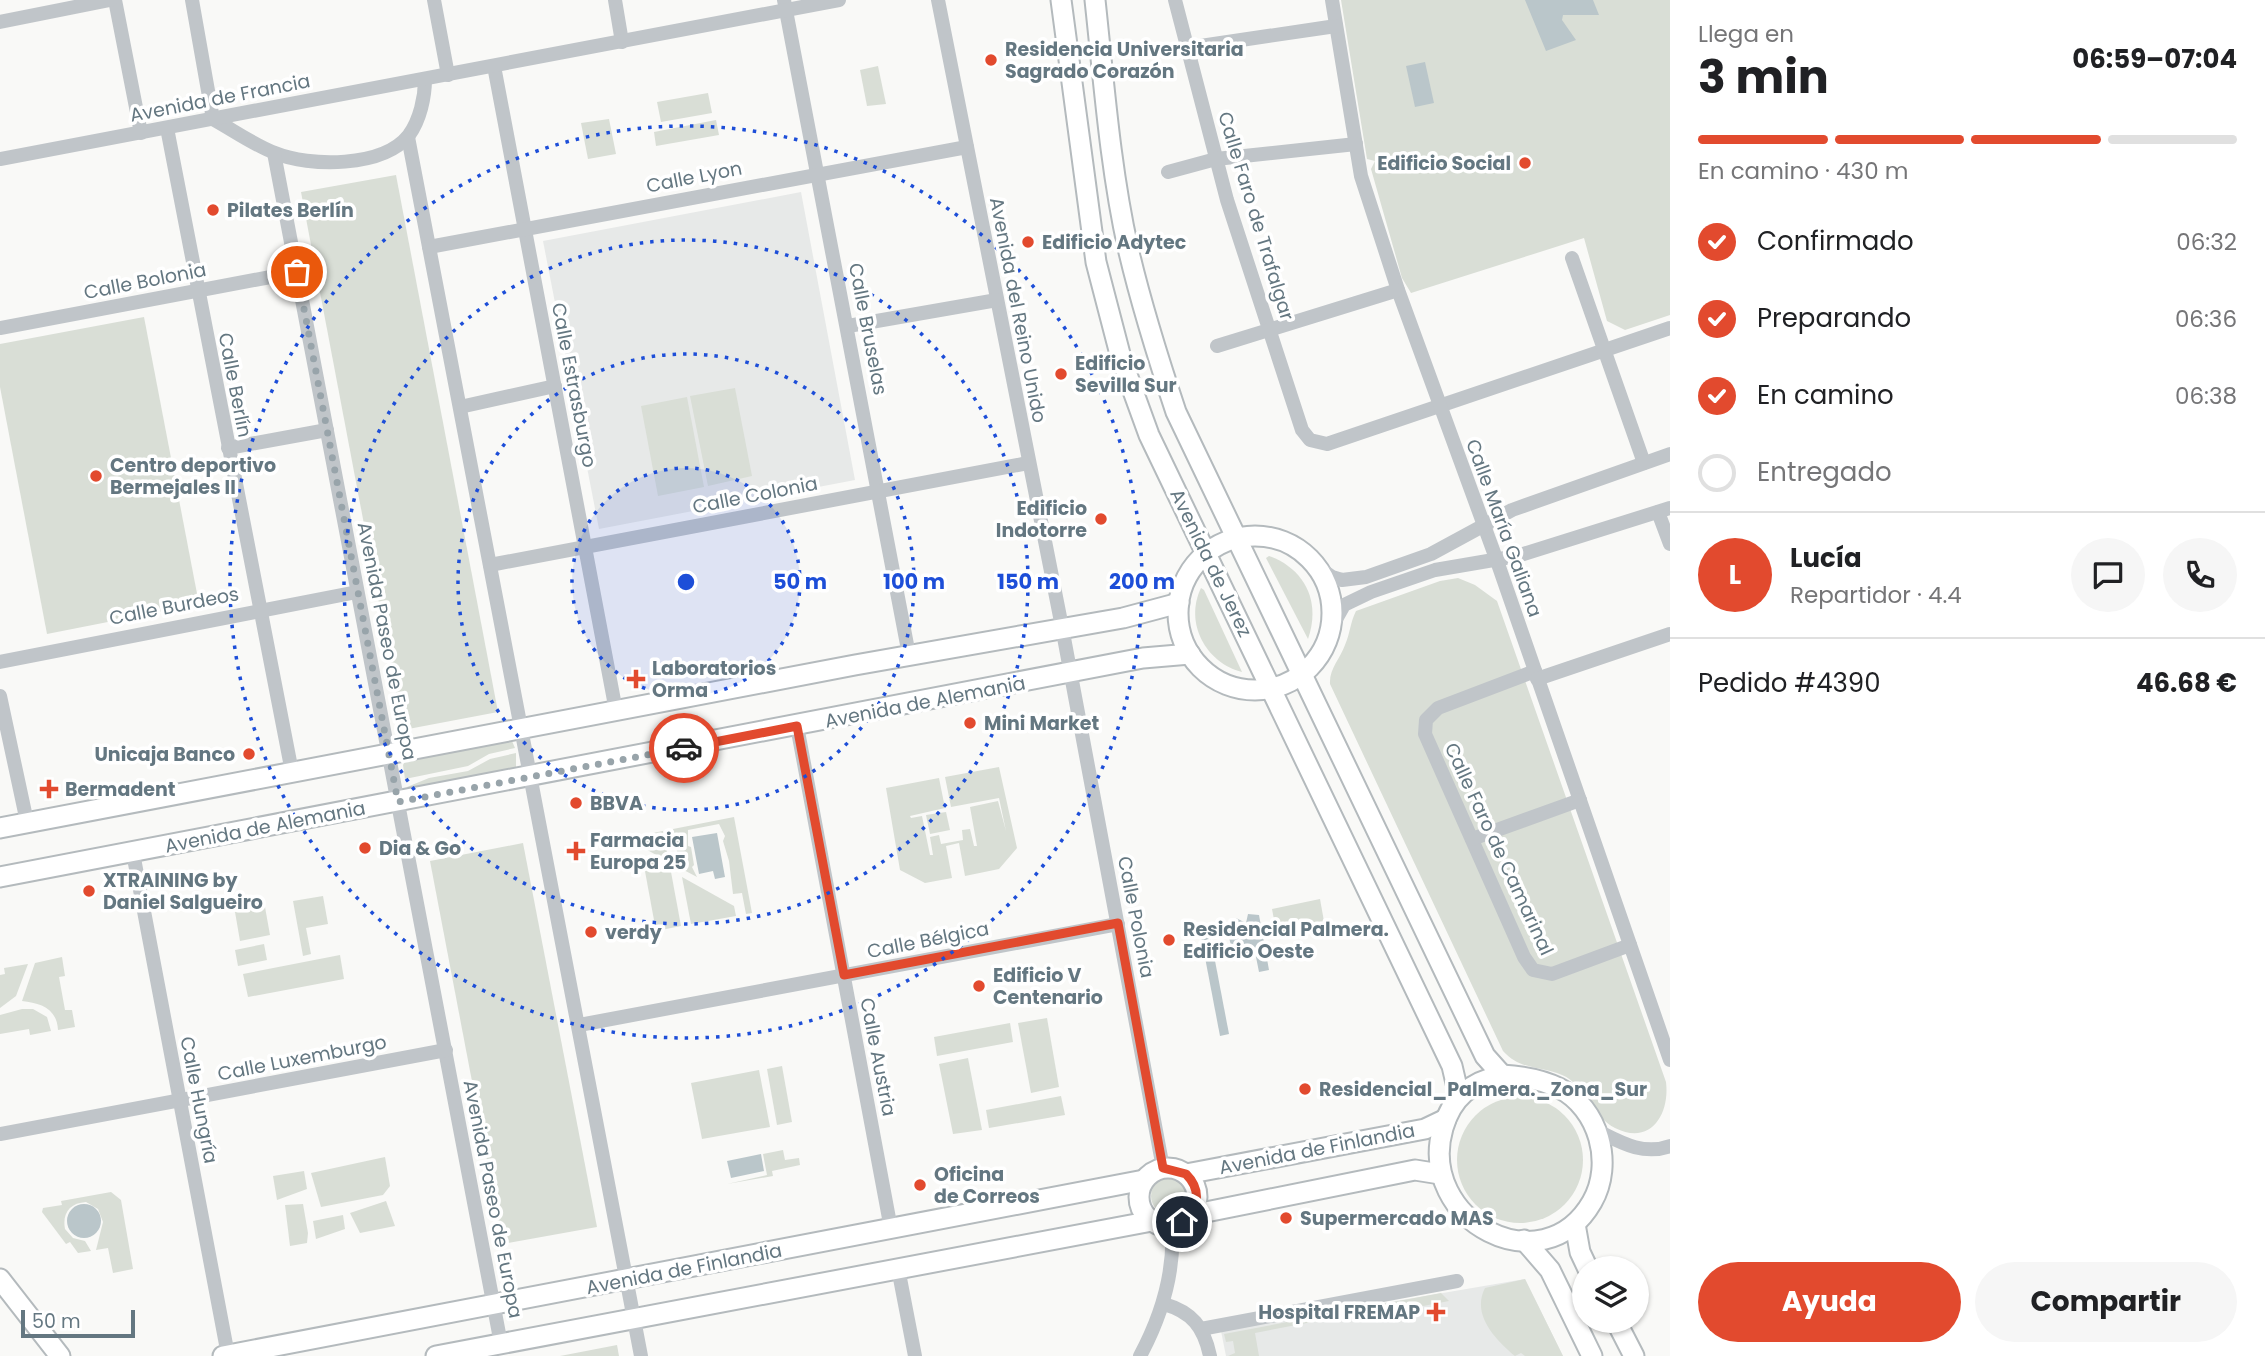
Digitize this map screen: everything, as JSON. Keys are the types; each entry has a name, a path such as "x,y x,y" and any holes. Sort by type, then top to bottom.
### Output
{"main road":[{"name":"Avenida de Jerez","path":"1061,0 1096,262 1118,346 1149,435 1452,1066 1459,1096"},
{"name":"Avenida de Jerez","path":"1096,0 1111,148 1128,247 1176,412 1485,1056 1502,1075"},
{"path":"1256,537 1283,542 1315,565 1328,589 1331,628 1321,653 1302,674 1271,688 1252,690 1229,685 1206,672 1190,654 1180,628 1179,603 1189,575 1207,554 1237,539 1256,537"},
{"path":"0,828 909,655 1144,614 1179,603"},
{"name":"Avenida de Alemania","path":"0,877 1155,656 1190,654"},
{"path":"1502,1075 1528,1077 1560,1088 1575,1098 1596,1130 1602,1151 1601,1181 1592,1203 1576,1224 1547,1240 1524,1240 1497,1235 1473,1223 1452,1201 1440,1174 1439,1150 1446,1119 1459,1096 1472,1085 1502,1075"},
{"name":"Avenida de Finlandia","path":"1186,1174 1426,1129 1446,1119"},
{"path":"1163,1168 1186,1174 1196,1190 1196,1203 1191,1215 1172,1226 1152,1221 1143,1212 1139,1199 1144,1180 1163,1168"},
{"name":"Avenida de Finlandia","path":"1191,1215 1415,1170 1440,1174"},
{"name":"Avenida de Finlandia","path":"226,1356 1144,1180"},
{"name":"Avenida de Finlandia","path":"436,1356 1152,1221"},
{"path":"1576,1224 1582,1256"},
{"path":"1524,1240 1550,1270 1592,1356"},
{"path":"0,1279 60,1356"},
{"path":"1622,1333 1634,1356"}],"street":[{"path":"0,22 112,0 141,132"},
{"path":"192,0 213,119 274,153 320,165 357,160 385,151 408,136 425,98 425,79"},
{"path":"434,0 448,75"},
{"path":"615,0 622,42"},
{"name":"Avenida de Francia","path":"0,159 622,42 785,5 839,0"},
{"name":"Avenida del Reino Unido","path":"938,0 1062,627"},
{"name":"Calle Faro de Trafalgar","path":"1175,0 1216,159 1302,430 1310,440 1327,444 1439,406"},
{"name":"Calle María Galiana","path":"1332,0 1361,176 1398,290 1497,561 1670,1060"},
{"name":"Calle Bruselas","path":"785,5 909,655"},
{"path":"1187,48 1336,26"},
{"name":"Calle Estrasburgo","path":"494,66 616,711"},
{"name":"Calle Berlín","path":"167,128 258,609 292,772"},
{"path":"408,136 641,1356"},
{"path":"1168,172 1216,159 1356,144"},
{"name":"Calle Lyon","path":"429,247 967,147"},
{"name":"Avenida Paseo de Europa","path":"274,153 501,1344"},
{"path":"1572,258 1644,463"},
{"name":"Calle Bolonia","path":"0,328 297,272"},
{"path":"1217,346 1398,290"},
{"path":"848,326 996,300"},
{"path":"1439,406 1670,328"},
{"path":"460,407 555,386"},
{"path":"228,448 327,429"},
{"path":"1315,565 1332,577 1355,580 1430,554 1512,510 1670,454"},
{"name":"Calle Colonia","path":"490,565 1028,463"},
{"path":"1331,628 1344,605 1364,594 1435,570 1497,561 1664,510 1670,544"},
{"name":"Calle Burdeos","path":"0,662 258,609 357,592"},
{"name":"Calle Polonia","path":"1062,627 1163,1168"},
{"path":"1536,675 1670,634"},
{"name":"Calle Faro de Camarinal","path":"1536,675 1438,708 1426,720 1426,734 1524,957 1533,970 1552,974 1630,945"},
{"path":"0,696 27,822"},
{"name":"Calle Austria","path":"797,726 891,1229"},
{"path":"1472,839 1580,800"},
{"name":"Calle Hungría","path":"132,853 226,1356"},
{"name":"Calle Bélgica","path":"579,1025 1118,923"},
{"name":"Calle Luxemburgo","path":"0,1134 446,1050"},
{"path":"1596,1130 1636,1148 1650,1151 1670,1146"},
{"path":"1140,1356 1164,1304 1173,1249 1172,1226"},
{"path":"898,1268 915,1356"},
{"path":"1201,1329 1457,1281"},
{"path":"1164,1304 1185,1311 1197,1320 1210,1356"}],"shaded area":[{"path":"1341,0 1670,0 1670,315 1625,330 1607,321 1584,238 1411,293 1402,278 1371,169 1375,161 1367,159"},
{"path":"1525,0 1593,0 1599,15 1563,15 1562,20 1576,40 1546,51"},
{"path":"1425,62 1434,103 1415,107 1406,66"},
{"path":"878,66 886,104 867,106 860,70"},
{"path":"708,93 712,113 661,122 657,102"},
{"path":"609,119 616,154 588,159 581,123"},
{"path":"716,120 719,135 656,146 654,132"},
{"path":"396,175 498,712 403,730 301,192"},
{"path":"801,192 855,480 599,529 543,241"},
{"name":"Centro deportivo Bermejales II","path":"144,317 199,604 47,634 0,387 0,344"},
{"path":"735,388 752,476 708,486 690,396"},
{"path":"687,397 704,487 658,496 641,406"},
{"path":"1269,556 1292,569 1307,589 1312,612 1308,639 1266,558"},
{"path":"1458,578 1475,585 1497,601 1666,1082 1665,1106 1661,1116 1648,1130 1627,1133 1615,1128 1607,1123 1584,1093 1570,1080 1554,1072 1516,1062 1503,1051 1330,684 1331,674 1347,641 1356,611 1440,581"},
{"path":"1201,588 1242,672 1218,660 1202,640 1195,615"},
{"path":"512,741 515,748 489,754 468,766 405,779 405,761"},
{"path":"516,753 516,769 410,789 407,787 429,778 468,771 490,759"},
{"path":"999,767 1017,848 999,869 965,876 959,843 946,846 952,878 925,883 900,870 886,788 939,778 945,808 910,816 922,816 930,855 933,855 930,837 939,835 941,844 963,840 962,830 970,829 974,846 977,846 970,807 998,801 1006,831 999,798 951,807 945,777"},
{"path":"946,812 950,830 930,834 926,815"},
{"path":"734,817 752,913 746,914 742,893 733,894 729,861 723,841 725,836 719,824 688,830 688,846 691,847 694,865 692,867 697,877 680,868 673,829"},
{"path":"663,831 669,862 640,846 638,836"},
{"path":"717,833 725,877 715,879 713,871 699,874 692,837"},
{"path":"523,843 597,1227 503,1244 430,861"},
{"path":"642,855 671,872 681,926 656,931"},
{"path":"682,877 734,906 736,916 691,924"},
{"path":"323,896 328,924 306,928 311,954 303,956 293,901"},
{"path":"1320,899 1325,927 1277,936 1272,909"},
{"path":"265,907 270,935 240,941 235,912"},
{"path":"1248,914 1259,915 1269,970 1259,972 1255,952 1233,953 1227,930 1241,936 1246,928 1244,923 1235,922 1236,918 1246,923"},
{"path":"1208,924 1229,1034 1220,1036 1199,926"},
{"path":"264,944 267,960 238,966 235,950"},
{"path":"340,955 344,979 248,997 243,974"},
{"path":"62,957 65,976 59,977 65,1010 72,1010 75,1027 58,1030 51,1012 35,1003 22,1001 35,963"},
{"path":"28,964 16,996 0,1008 0,975 5,974 4,968"},
{"path":"33,1009 47,1017 51,1031 30,1035 29,1029 0,1034 0,1015"},
{"path":"1047,1018 1059,1087 1031,1093 1018,1023"},
{"path":"1010,1023 1013,1042 937,1056 934,1037"},
{"path":"968,1058 982,1130 953,1134 939,1064"},
{"path":"782,1066 792,1122 777,1125 767,1069"},
{"path":"759,1070 770,1127 702,1139 691,1083"},
{"path":"1061,1096 1065,1115 989,1128 986,1110"},
{"path":"1520,1097 1544,1101 1565,1115 1579,1136 1583,1160 1579,1184 1565,1205 1544,1219 1520,1223 1496,1219 1475,1205 1461,1184 1457,1160 1461,1136 1475,1115 1496,1101"},
{"path":"783,1150 785,1160 799,1158 800,1165 772,1171 773,1176 727,1184 767,1175 763,1154"},
{"path":"761,1154 764,1171 731,1178 727,1161"},
{"path":"385,1157 390,1186 383,1195 321,1207 311,1173"},
{"path":"304,1171 307,1189 277,1200 273,1176"},
{"path":"1169,1178 1182,1183 1187,1196 1182,1209 1169,1214 1156,1209 1151,1196 1156,1183"},
{"path":"111,1192 121,1200 133,1269 113,1273 108,1248 96,1250 103,1222 98,1209 86,1202 72,1207 66,1214 65,1229 73,1238 85,1241 91,1251 78,1253 70,1242 66,1244 42,1212 43,1208 62,1205 61,1201"},
{"path":"386,1201 395,1226 360,1233 350,1213"},
{"path":"84,1204 96,1209 101,1221 96,1233 84,1238 72,1233 67,1221 72,1209"},
{"path":"303,1204 307,1243 290,1246 285,1205"},
{"path":"343,1215 345,1229 316,1239 313,1221"},
{"name":"Hospital FREMAP","path":"1525,1279 1563,1356 1226,1356 1221,1331"},
{"path":"1525,1279 1563,1356 1525,1356 1521,1353 1515,1356 1493,1335 1483,1317 1481,1298 1485,1288"},
{"path":"1441,1293 1449,1301 1418,1307 1416,1302 1255,1333 1259,1356 1228,1356 1235,1353 1233,1341 1226,1342 1224,1334"},
{"path":"617,1345 619,1356 560,1356"}],"way so far":[{"path":"297,272 398,802 684,748"}],"place":[{"name":"Residencia Universitaria Sagrado Corazón","path":"991,60"},
{"name":"Edificio Social","path":"1525,163"},
{"name":"Pilates Berlín","path":"213,210"},
{"name":"Edificio Adytec","path":"1028,242"},
{"name":"Edificio Sevilla Sur","path":"1061,374"},
{"name":"Centro deportivo Bermejales II","path":"96,476"},
{"name":"Edificio Indotorre","path":"1101,519"},
{"name":"Laboratorios Orma","path":"636,679"},
{"name":"Mini Market","path":"970,723"},
{"name":"Unicaja Banco","path":"249,754"},
{"name":"Bermadent","path":"49,789"},
{"name":"BBVA","path":"576,803"},
{"name":"Dia & Go","path":"365,848"},
{"name":"Farmacia Europa 25","path":"576,851"},
{"name":"XTRAINING by Daniel Salgueiro","path":"89,891"},
{"name":"verdy","path":"591,932"},
{"name":"Residencial Palmera. Edificio Oeste","path":"1169,940"},
{"name":"Edificio V Centenario","path":"979,986"},
{"name":"Residencial_Palmera._Zona_Sur","path":"1305,1089"},
{"name":"Oficina de Correos","path":"920,1185"},
{"name":"Supermercado MAS","path":"1286,1218"},
{"name":"Hospital FREMAP","path":"1436,1312"}],"route":[{"path":"684,748 797,726 844,975 1118,923 1163,1168 1179,1170 1186,1174 1196,1190 1194,1210 1182,1222"}]}
